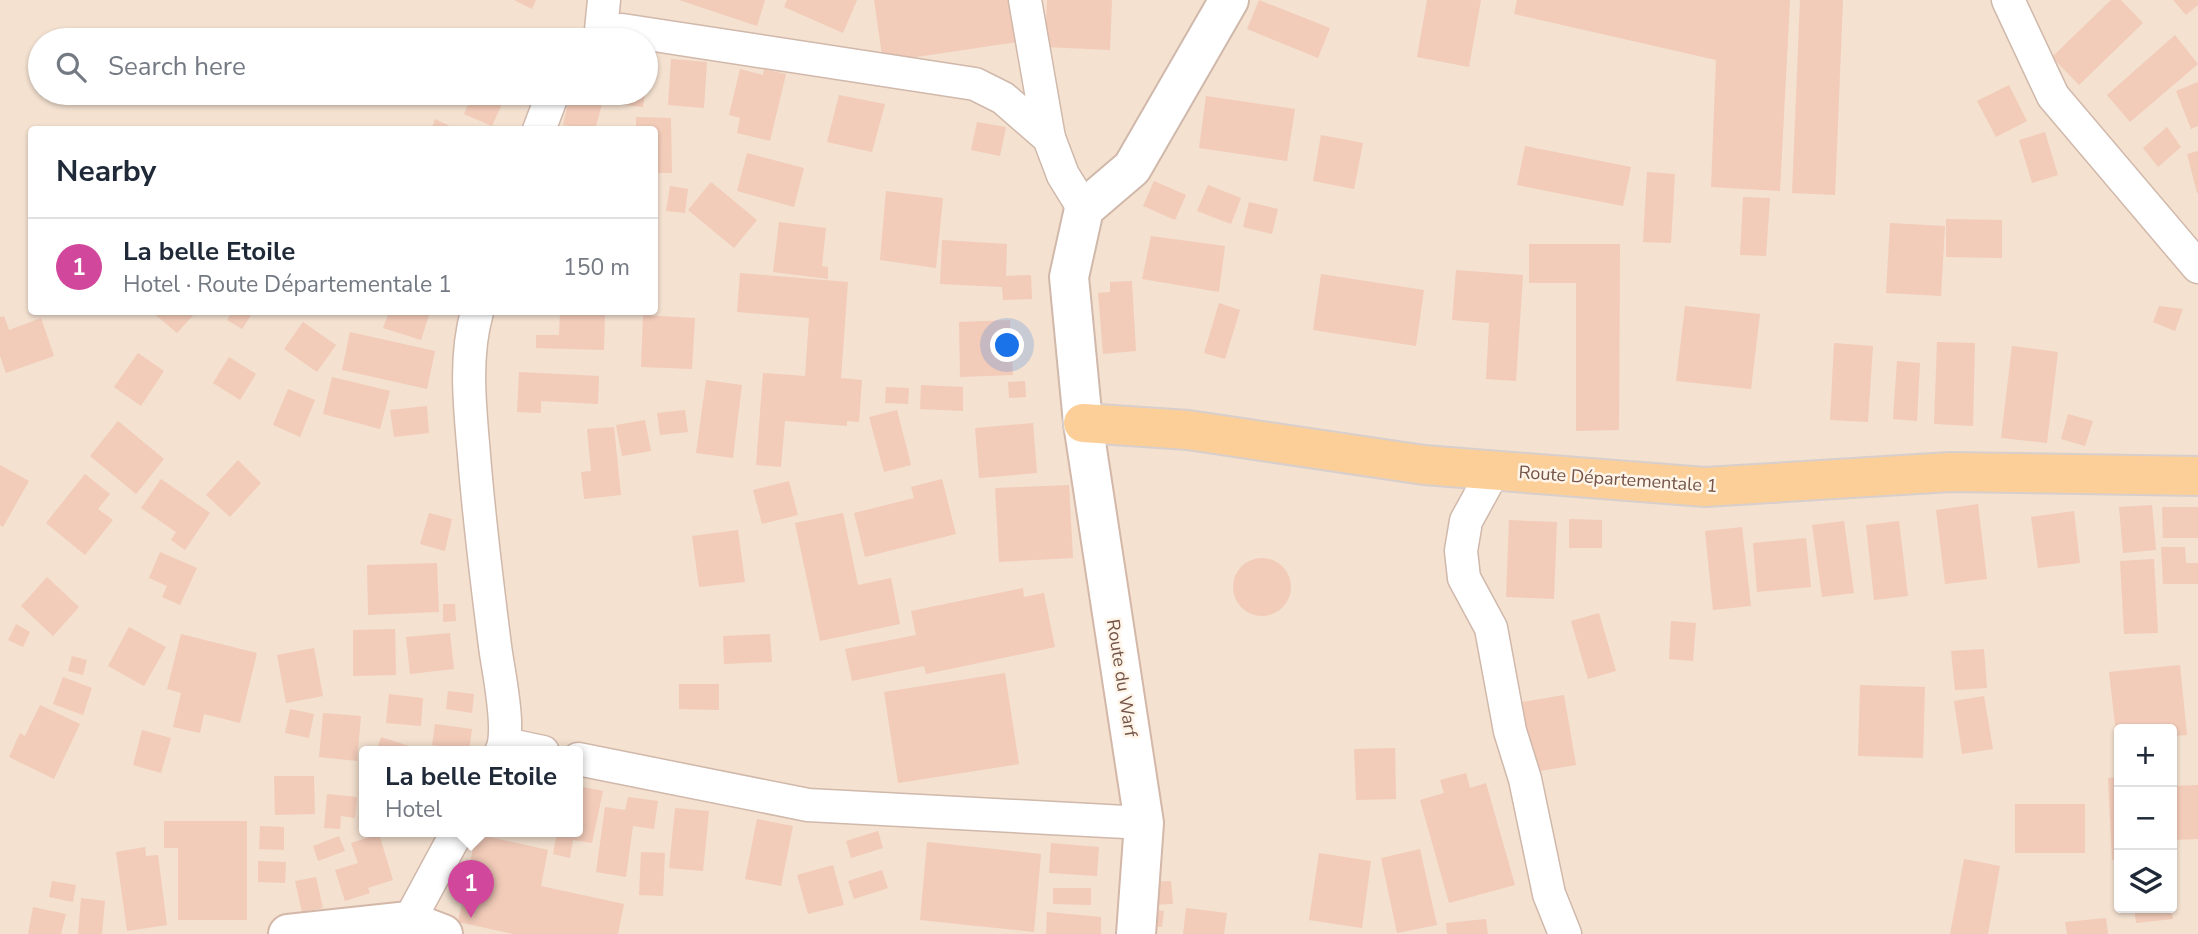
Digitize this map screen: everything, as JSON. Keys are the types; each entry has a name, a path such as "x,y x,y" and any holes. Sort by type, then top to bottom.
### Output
{"main road":[{"path":"1084,209 1132,168 1229,0"},
{"name":"Route du Warf","path":"1084,209 1069,277 1083,423 1144,823 1136,934"},
{"name":"Route Départementale 1","path":"1083,423 1188,430 1424,465 1705,487 1951,472 2198,476"},
{"path":"288,934 420,930"}],"street":[{"path":"601,28 604,0"},
{"path":"1025,0 1049,138 1063,175 1084,209"},
{"path":"2008,0 2053,96 2194,266 2198,267"},
{"path":"658,36 975,84 1003,98 1049,138"},
{"path":"541,126 548,105"},
{"path":"476,315 473,327 469,395 503,746"},
{"path":"1494,470 1466,521 1461,551 1464,578 1491,628 1510,731 1525,779 1549,894 1565,934"},
{"path":"583,760 808,805 1144,823"},
{"path":"420,930 455,837"}],"shaded area":[{"path":"0,0 2198,0 2198,934 0,934"}],"building":[{"path":"514,0 536,0 532,9"},
{"path":"679,0 765,0 757,26"},
{"path":"787,0 857,0 843,33 784,7"},
{"path":"874,0 1011,0 1017,42 883,62"},
{"path":"1047,0 1112,0 1110,50 1045,47"},
{"path":"1259,0 1330,28 1318,58 1247,29"},
{"path":"1427,0 1481,0 1469,67 1417,57"},
{"path":"1517,0 1790,0 1780,191 1711,187 1716,60 1514,14"},
{"path":"1800,0 1843,0 1835,195 1792,193"},
{"path":"2111,0 2121,0 2143,23 2079,85 2052,57"},
{"path":"2173,0 2198,0 2198,5 2186,15"},
{"path":"2175,35 2198,64 2130,122 2107,95"},
{"path":"671,59 707,62 704,108 668,105"},
{"path":"740,69 763,75 764,69 786,74 770,141 737,133 740,118 729,115"},
{"path":"2198,82 2198,126 2191,129 2176,91"},
{"path":"2009,85 2027,121 1996,137 1977,101"},
{"path":"839,95 885,104 872,152 827,142"},
{"path":"1206,96 1295,109 1287,161 1199,148"},
{"path":"468,105 502,105 492,126 464,114"},
{"path":"568,105 602,105 596,126 563,125"},
{"path":"636,117 671,118 672,173 658,173 658,126 636,126"},
{"path":"435,119 450,126 432,126"},
{"path":"977,122 1006,127 1000,156 971,150"},
{"path":"2167,127 2181,147 2158,167 2143,148"},
{"path":"2045,132 2058,175 2032,183 2019,140"},
{"path":"1321,135 1363,143 1354,189 1313,181"},
{"path":"1525,146 1631,167 1623,206 1517,185"},
{"path":"2198,151 2198,193 2197,193 2187,154"},
{"path":"747,153 804,168 794,207 737,191"},
{"path":"1647,172 1675,174 1671,243 1643,242"},
{"path":"1154,181 1186,195 1175,220 1143,206"},
{"path":"711,182 757,220 734,248 688,210"},
{"path":"1208,185 1241,198 1231,224 1197,211"},
{"path":"670,186 688,189 685,213 666,211"},
{"path":"886,191 943,198 936,268 880,260"},
{"path":"1743,197 1770,198 1766,256 1740,255"},
{"path":"1249,202 1278,209 1272,234 1243,227"},
{"path":"1946,219 2002,220 2002,258 1946,257"},
{"path":"779,222 826,228 822,266 828,267 828,279 773,272"},
{"path":"1890,223 1945,226 1941,296 1886,293"},
{"path":"1151,236 1225,246 1219,292 1142,279"},
{"path":"942,240 1007,244 1006,276 1031,275 1032,299 1003,300 1002,287 940,284"},
{"path":"1529,244 1620,244 1619,430 1576,431 1576,283 1529,283"},
{"path":"1456,270 1523,275 1516,381 1486,379 1489,323 1452,320"},
{"path":"740,273 848,282 841,378 862,380 859,422 847,421 847,426 785,421 781,467 756,465 763,373 805,376 809,318 737,312"},
{"path":"1321,274 1424,290 1416,346 1313,330"},
{"path":"1132,281 1136,351 1103,354 1098,293 1110,292 1110,282"},
{"path":"1219,303 1240,310 1225,359 1204,353"},
{"path":"1685,306 1760,314 1751,389 1676,381"},
{"path":"2159,306 2183,309 2175,331 2153,322"},
{"path":"156,315 193,315 177,333"},
{"path":"230,315 251,315 242,329 227,320"},
{"path":"388,315 429,315 421,340 383,328"},
{"path":"560,315 605,315 604,350 536,348 536,335 559,335"},
{"path":"643,315 695,318 692,369 641,367"},
{"path":"4,316 9,330 41,318 54,356 6,373 0,356 0,317"},
{"path":"1010,320 1013,375 960,377 959,322"},
{"path":"303,322 336,345 317,372 284,349"},
{"path":"350,332 435,351 427,389 342,370"},
{"path":"1937,342 1975,343 1973,426 1934,424"},
{"path":"1834,343 1873,346 1868,422 1830,420"},
{"path":"2012,346 2058,352 2047,443 2001,438"},
{"path":"138,353 164,371 141,406 114,387"},
{"path":"229,357 256,374 240,400 213,383"},
{"path":"1897,361 1920,363 1917,421 1893,419"},
{"path":"519,372 599,376 598,404 541,401 541,413 517,412"},
{"path":"332,377 390,391 380,429 323,414"},
{"path":"706,380 742,385 733,458 696,453"},
{"path":"1025,381 1026,397 1009,398 1008,382"},
{"path":"921,385 963,387 963,411 920,409"},
{"path":"886,387 909,388 908,404 885,403"},
{"path":"288,389 315,400 300,437 273,425"},
{"path":"427,406 429,433 394,437 390,410"},
{"path":"685,410 688,432 660,435 657,413"},
{"path":"897,410 911,465 884,472 869,417"},
{"path":"2068,414 2093,421 2085,446 2061,439"},
{"path":"645,420 651,451 622,456 616,425"},
{"path":"118,421 164,459 136,494 90,456"},
{"path":"1033,423 1037,473 979,478 975,428"},
{"path":"614,427 621,495 584,499 581,472 591,471 587,429"},
{"path":"238,460 261,483 230,517 206,495"},
{"path":"0,465 29,481 3,527 0,525"},
{"path":"85,474 110,494 98,509 113,520 85,555 46,523"},
{"path":"161,479 210,513 185,550 171,540 176,532 141,508"},
{"path":"942,479 956,534 865,557 854,513 914,498 911,487"},
{"path":"789,481 798,515 762,524 753,490"},
{"path":"1069,485 1073,558 999,562 995,488"},
{"path":"1978,504 1987,579 1945,584 1936,510"},
{"path":"2152,505 2156,550 2123,553 2119,507"},
{"path":"2162,507 2198,507 2198,538 2163,538"},
{"path":"2074,511 2080,563 2038,568 2031,517"},
{"path":"429,513 452,519 445,551 420,544"},
{"path":"843,513 858,585 891,578 900,624 820,641 795,523"},
{"path":"1569,519 1602,520 1602,548 1569,548"},
{"path":"1509,520 1557,522 1554,599 1506,597"},
{"path":"1844,521 1854,593 1822,597 1812,525"},
{"path":"1899,521 1908,596 1874,600 1866,525"},
{"path":"1742,527 1751,606 1713,610 1705,531"},
{"path":"738,530 745,582 699,587 692,536"},
{"path":"1806,538 1811,587 1757,592 1753,543"},
{"path":"2161,547 2185,547 2186,563 2198,563 2198,584 2163,584"},
{"path":"160,552 197,568 180,605 162,597 167,586 149,578"},
{"path":"1262,558 1278,563 1286,571 1291,587 1286,603 1278,611 1262,616 1246,611 1238,603 1233,587 1238,571 1246,563"},
{"path":"2154,559 2158,633 2124,634 2120,561"},
{"path":"437,563 439,612 368,615 367,565"},
{"path":"47,577 79,607 53,636 21,606"},
{"path":"1023,588 1024,597 1044,593 1055,647 926,674 924,666 852,681 845,649 916,635 911,611"},
{"path":"443,604 455,604 456,621 443,622"},
{"path":"1599,613 1616,671 1588,679 1571,621"},
{"path":"1671,621 1696,623 1693,661 1669,659"},
{"path":"16,624 30,632 23,647 8,640"},
{"path":"129,627 166,647 144,686 108,666"},
{"path":"395,629 396,675 353,676 353,630"},
{"path":"450,633 454,669 410,674 406,637"},
{"path":"181,634 257,653 240,723 204,714 200,733 173,727 181,693 167,689"},
{"path":"770,634 772,662 724,664 723,636"},
{"path":"314,648 323,696 286,703 277,655"},
{"path":"1984,649 1987,688 1955,690 1951,651"},
{"path":"72,656 87,660 83,675 68,671"},
{"path":"2180,665 2187,735 2177,736 2177,724 2115,724 2109,672"},
{"path":"1005,673 1019,764 898,783 884,692"},
{"path":"63,677 92,688 83,715 53,704"},
{"path":"679,684 719,684 719,710 679,709"},
{"path":"1860,685 1925,687 1923,758 1858,756"},
{"path":"448,691 474,694 472,713 446,709"},
{"path":"389,694 423,698 421,726 386,723"},
{"path":"1564,695 1576,765 1534,772 1522,702"},
{"path":"1984,696 1993,749 1962,754 1954,701"},
{"path":"40,705 80,724 54,779 9,757 20,733 25,736"},
{"path":"290,709 314,714 309,738 285,733"},
{"path":"323,713 361,716 357,761 319,757"},
{"path":"435,724 472,729 470,746 432,745"},
{"path":"142,730 171,738 161,773 133,765"},
{"path":"381,737 409,746 378,746"},
{"path":"1395,748 1396,799 1356,800 1354,749"},
{"path":"1466,773 1470,788 1486,783 1515,885 1449,903 1420,800 1444,793 1440,780"},
{"path":"274,776 314,776 315,814 275,815"},
{"path":"2114,777 2114,860 2112,860 2108,778"},
{"path":"2198,785 2198,839 2177,840 2177,786"},
{"path":"583,787 603,791 592,843 573,840 570,858 553,854 556,837 583,837"},
{"path":"327,794 357,797 355,818 341,816 340,829 324,828"},
{"path":"628,797 658,801 654,829 633,826 626,877 596,872 605,807 625,810"},
{"path":"2015,804 2085,804 2085,853 2015,853"},
{"path":"675,808 709,811 703,871 669,868"},
{"path":"757,819 793,826 781,886 745,879"},
{"path":"164,821 247,821 247,920 178,920 178,848 164,848"},
{"path":"260,826 284,827 284,850 259,849"},
{"path":"878,831 883,848 851,858 846,841"},
{"path":"339,836 345,851 318,861 313,846"},
{"path":"380,837 393,880 368,888 370,893 345,901 335,870 358,863 351,843"},
{"path":"475,837 490,837 548,850 541,886 624,904 618,934 514,934 458,922"},
{"path":"927,842 1041,854 1034,932 920,920"},
{"path":"1051,843 1099,847 1097,876 1049,873"},
{"path":"145,847 146,856 158,855 167,925 127,931 116,852"},
{"path":"1420,849 1437,925 1397,933 1381,858"},
{"path":"641,852 665,853 663,896 639,895"},
{"path":"1319,853 1371,861 1362,928 1309,920"},
{"path":"1964,859 2000,866 1988,934 1950,934"},
{"path":"258,861 286,862 285,883 258,882"},
{"path":"833,865 844,905 808,914 797,875"},
{"path":"882,870 888,888 854,899 848,881"},
{"path":"316,877 323,908 302,912 295,881"},
{"path":"52,881 76,885 73,902 49,897"},
{"path":"1171,881 1173,904 1152,905 1151,882"},
{"path":"1053,888 1091,888 1091,905 1053,904"},
{"path":"81,898 105,901 102,934 78,934"},
{"path":"33,907 66,914 61,934 28,934"},
{"path":"1144,908 1164,911 1162,927 1142,925"},
{"path":"1186,908 1227,913 1224,934 1183,934"},
{"path":"1047,912 1101,917 1101,934 1046,934"},
{"path":"2135,913 2172,913 2173,919 2136,923"},
{"path":"2106,918 2108,934 2067,934 2065,922"},
{"path":"1486,919 1488,934 1447,934 1446,923"}],"place":[{"name":"La belle Etoile","path":"471,918"}]}
